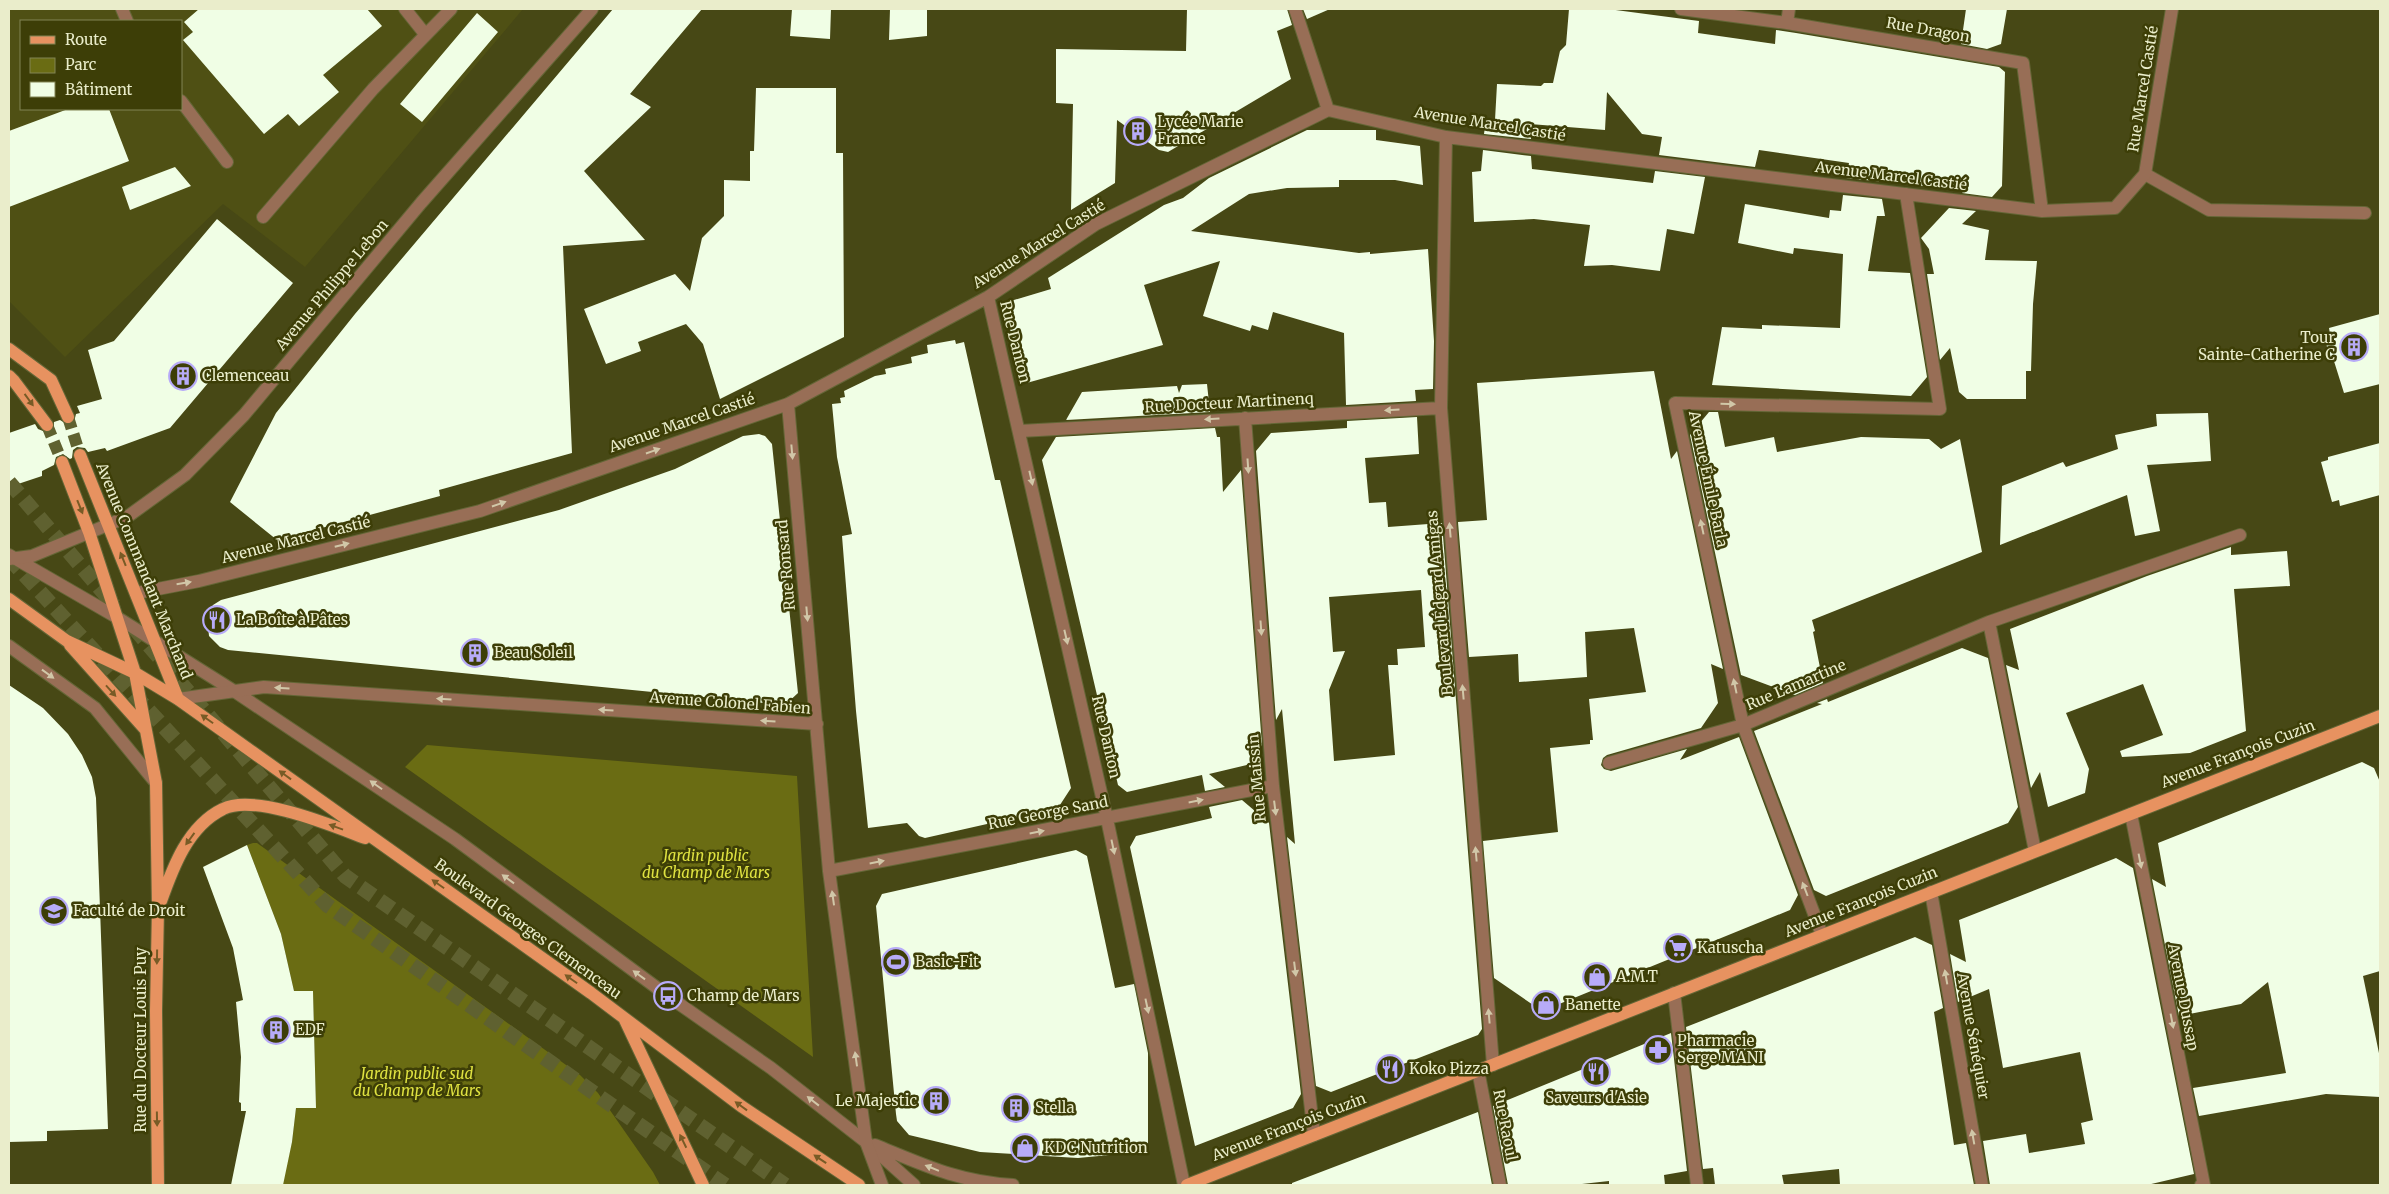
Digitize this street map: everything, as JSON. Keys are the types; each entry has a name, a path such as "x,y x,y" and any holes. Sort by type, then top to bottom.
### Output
{"main road":[{"path":"9,348 51,380 68,417"},
{"path":"9,376 47,425"},
{"name":"Avenue Commandant Marchand","path":"80,455 178,699"},
{"name":"Rue du Docteur Louis Puy","path":"62,462 90,532 135,673 156,783 158,1185"},
{"path":"9,599 67,641 145,729"},
{"name":"Boulevard Georges Clemenceau","path":"67,641 135,673 178,699 624,1018 740,1106 859,1185"},
{"name":"Avenue François Cuzin","path":"1186,1185 2380,716"},
{"name":"Rue du Docteur Louis Puy","path":"158,908 172,870 189,840 205,820 224,808 249,804 267,807 308,818 382,844"},
{"path":"624,1018 703,1185"}],"street":[{"path":"405,9 424,34"},
{"path":"263,217 324,144 424,34 451,9"},
{"name":"Avenue Philippe Lebon","path":"11,558 53,548 108,524 127,518 185,475 244,415 421,203 592,9"},
{"path":"1295,9 1328,110"},
{"name":"Rue Dragon","path":"1681,9 1787,23 2023,63 2042,211"},
{"path":"1787,23 1789,9"},
{"name":"Rue Marcel Castié","path":"2146,174 2172,9"},
{"path":"182,103 227,162"},
{"name":"Avenue Marcel Castié","path":"137,593 199,581 480,511 788,404 988,297 1096,224 1328,110 1446,137 2042,211 2115,208 2146,174"},
{"name":"Boulevard Édgard Amigas","path":"1446,137 1441,408 1493,1065"},
{"path":"2146,174 2209,210 2365,213"},
{"name":"Avenue Émile Barla","path":"1822,935 1744,725 1675,403 1940,409 1906,194"},
{"name":"Rue Danton","path":"988,297 1107,819 1186,1185"},
{"name":"Rue Ronsard","path":"788,404 817,724"},
{"name":"Rue Docteur Martinenq","path":"1020,431 1441,408"},
{"name":"Rue Maissin","path":"1245,418 1273,786 1314,1135"},
{"name":"Rue Lamartine","path":"1609,763 1744,725 1989,622 2240,535"},
{"path":"11,558 118,618 156,644 234,691 455,839 668,996 770,1068 866,1142 914,1185"},
{"path":"1989,622 2035,851"},
{"path":"9,646 95,708 156,783"},
{"name":"Avenue Colonel Fabien","path":"178,699 264,687 817,724 829,871 866,1142 882,1185"},
{"name":"Rue George Sand","path":"829,871 1273,786"},
{"name":"Avenue Dussap","path":"2131,814 2204,1185 2201,1185"},
{"name":"Avenue Sénéquier","path":"1932,892 1982,1185"},
{"path":"1674,993 1697,1185"},
{"name":"Rue Raoul","path":"1478,1070 1500,1185"},
{"path":"866,1142 950,1176 988,1184 1013,1185"}],"shaded area":[{"path":"9,9 523,9 305,267 223,204 65,357 9,301"}],"green space":[{"name":"Jardin public du Champ de Mars","path":"427,745 797,776 813,1057 405,767"},
{"name":"Jardin public sud du Champ de Mars","path":"257,843 580,1075 598,1093 660,1185 282,1185 292,1142 296,1108 316,1108 313,992 294,991 281,934 247,845"}],"building":[{"path":"199,9 367,9 382,26 323,75 339,92 299,126 288,114 264,134 183,40 193,32 184,22"},
{"path":"613,9 702,9 630,94 651,107 584,171 645,240 563,246 572,453 439,490 440,496 277,540 230,502 276,413 355,314"},
{"path":"792,9 831,9 830,39 790,36"},
{"path":"890,9 927,9 927,36 889,40"},
{"name":"Lycée Marie France","path":"1187,9 1287,9 1292,25 1277,31 1291,79 1168,152 1159,150 1117,120 1115,183 1071,210 1073,104 1056,103 1056,49 1186,51"},
{"path":"1303,9 1330,9 1307,19"},
{"path":"1569,9 1608,9 1699,21 1698,33 1775,44 1776,30 1999,67 2005,72 2002,186 1992,197 1962,193 1964,190 1846,178 1849,163 1759,150 1755,167 1659,155 1662,137 1642,134 1607,92 1605,130 1530,124 1531,139 1484,134 1486,119 1495,120 1497,84 1541,86 1544,83 1553,83 1560,51 1566,45"},
{"path":"1966,9 2007,9 2001,44 1987,49 1961,44"},
{"path":"477,13 498,32 422,122 400,104"},
{"path":"756,88 836,88 836,153 843,153 844,337 720,399 703,344 686,324 638,342 641,351 606,364 584,309 675,274 690,291 702,238 724,216 724,180 750,181 750,151 754,151"},
{"path":"65,110 109,110 129,161 9,207 9,131"},
{"path":"1307,130 1376,130 1376,140 1420,146 1423,185 1395,180 1339,180 1339,187 1287,188 1249,194 1191,231 1359,253 1370,252 1370,254 1428,249 1434,341 1433,389 1415,390 1416,401 1346,405 1344,333 1273,312 1268,330 1252,325 1250,331 1203,316 1220,261 1144,285 1163,345 1023,384 1004,303 1051,289 1048,278 1164,205 1183,198 1209,178"},
{"path":"1483,150 1531,156 1532,169 1653,183 1655,171 1705,177 1694,234 1667,229 1660,271 1612,265 1584,266 1590,225 1534,219 1474,222 1472,172 1481,171"},
{"path":"175,167 191,186 130,210 122,187"},
{"path":"1843,195 1882,199 1885,216 1877,216 1868,271 1910,273 1927,377 1911,396 1712,385 1722,327 1762,329 1762,325 1840,328 1843,254 1794,248 1793,254 1738,243 1745,204 1829,218 1830,210 1841,211"},
{"path":"1949,208 1976,211 1962,224 1989,230 1985,260 2037,261 2033,304 2031,371 2026,371 2026,399 1967,399 1959,392 1950,348 1940,360 1927,274 1934,274 1929,249 1921,238"},
{"path":"217,219 293,283 170,428 107,451 105,448 88,452 85,448 77,447 73,450 72,458 70,459 63,454 56,457 54,465 42,471 42,476 9,487 9,433 35,424 38,429 48,433 54,429 54,422 60,420 68,425 74,422 76,414 80,413 77,406 102,399 88,350 114,341"},
{"name":"Tour Sainte-Catherine C","path":"2380,314 2380,384 2344,393 2333,358 2330,358 2324,336 2330,334 2329,328"},
{"path":"955,340 956,344 964,342 995,480 1000,480 1071,788 1058,808 925,838 919,836 907,823 868,828 856,711 842,536 852,534 837,457 832,404 841,403 840,398 845,397 844,391 875,376 886,374 885,369 912,363 911,357 928,353 927,345"},
{"path":"1654,371 1671,459 1677,451 1723,669 1711,664 1718,703 1701,728 1607,755 1603,758 1601,765 1604,769 1611,771 1687,749 1680,760 1739,737 1798,895 1790,910 1542,1011 1494,978 1483,841 1558,832 1550,748 1590,744 1590,740 1593,740 1589,699 1646,692 1634,628 1585,632 1587,677 1519,682 1518,654 1469,657 1458,522 1487,520 1477,383"},
{"path":"1207,384 1210,412 1066,420 1082,392 1177,386 1179,393 1182,385"},
{"path":"1709,412 1718,412 1725,447 1774,437 1777,452 1861,437 1929,439 1941,449 1960,439 1982,552 1812,620 1823,683 1795,695 1741,675 1690,435"},
{"path":"2208,413 2211,461 2147,465 2160,531 2135,536 2127,495 2000,545 2002,486 2063,462 2066,467 2118,449 2115,435 2157,426 2156,414"},
{"path":"1417,417 1419,454 1365,458 1369,503 1386,502 1388,527 1442,523 1482,1029 1478,1035 1331,1092 1316,1086 1287,837 1295,844 1282,709 1276,720 1256,451 1271,433 1347,428 1347,421","holes":["1421,590 1425,647 1397,649 1398,665 1388,665 1395,755 1334,761 1329,690 1345,651 1333,652 1329,597"]},
{"path":"1215,428 1217,437 1220,437 1223,492 1241,470 1262,745 1251,764 1209,774 1225,787 1205,791 1202,775 1127,792 1118,785 1042,460 1056,437"},
{"path":"759,434 765,436 772,444 798,693 785,705 228,650 220,647 209,636 207,616 213,605 221,600 559,510 675,469 743,436"},
{"path":"2380,443 2380,495 2340,506 2339,500 2332,502 2321,462 2328,460 2328,457"},
{"path":"2231,547 2231,555 2287,551 2290,586 2234,589 2246,731 2190,753 2122,757 2120,751 2163,735 2143,684 2066,713 2089,769 2085,793 2048,807 2040,772 2031,788 2006,665 2019,670 2010,629 2147,576"},
{"path":"1962,648 1988,658 2018,807 2008,823 1826,896 1814,890 1754,731 1822,704 1817,703 1827,699 1828,702"},
{"name":"Faculté de Droit","path":"9,685 43,708 68,734 82,755 92,777 96,798 108,1129 47,1131 47,1141 9,1142"},
{"path":"2362,762 2374,768 2380,782 2380,971 2363,976 2380,1058 2380,1097 2326,1094 2199,1116 2193,1088 2286,1073 2268,982 2241,1004 2179,1016 2152,879 2166,887 2158,843"},
{"path":"1242,800 1269,823 1301,1094 1293,1108 1195,1146 1130,847 1136,836 1212,818 1209,807"},
{"name":"EDF","path":"247,845 281,934 294,991 313,991 316,1108 296,1108 292,1142 283,1185 231,1185 246,1111 241,1111 241,1103 239,1102 241,1057 236,1002 243,1000 233,948 203,867"},
{"path":"1076,850 1087,856 1115,988 1134,984 1148,1053 1148,1143 1141,1152 1078,1158 980,1152 909,1135 897,1121 896,1114 876,906 882,894"},
{"path":"2116,858 2133,868 2194,1174 2147,1185 1990,1185 1983,1141 2026,1134 2029,1153 2085,1144 2081,1123 2093,1120 2080,1052 2003,1068 1989,989 1958,1002 1950,954 1966,962 1959,920"},
{"path":"1915,937 1932,945 1943,1008 1934,1012 1954,1145 1966,1143 1974,1185 1840,1185 1839,1169 1782,1175 1784,1185 1715,1185 1713,1168 1703,1169 1686,1027"},
{"path":"1671,1033 1687,1171 1664,1175 1665,1185 1609,1185 1609,1181 1573,1185 1508,1185 1493,1106"},
{"path":"1478,1112 1492,1185 1292,1185 1292,1183"}],"tunnel":[{"path":"68,417 80,455"},
{"path":"47,425 62,462"},
{"path":"9,482 114,605"},
{"path":"9,558 327,905 725,1185"},
{"path":"134,628 345,876 785,1185"}],"place":[{"name":"Lycée Marie France","path":"1138,131"},
{"name":"Tour Sainte-Catherine C","path":"2354,347"},
{"name":"Clemenceau","path":"183,376"},
{"name":"La Boîte à Pâtes","path":"217,620"},
{"name":"Beau Soleil","path":"475,653"},
{"name":"Faculté de Droit","path":"54,911"},
{"name":"Katuscha","path":"1678,948"},
{"name":"Basic-Fit","path":"896,962"},
{"name":"A.M.T","path":"1597,977"},
{"name":"Champ de Mars","path":"668,996"},
{"name":"Banette","path":"1546,1005"},
{"name":"EDF","path":"276,1030"},
{"name":"Pharmacie Serge MANI","path":"1658,1050"},
{"name":"Koko Pizza","path":"1390,1069"},
{"name":"Saveurs d'Asie","path":"1596,1072"},
{"name":"Le Majestic","path":"936,1101"},
{"name":"Stella","path":"1016,1108"},
{"name":"KDC Nutrition","path":"1025,1148"}]}
